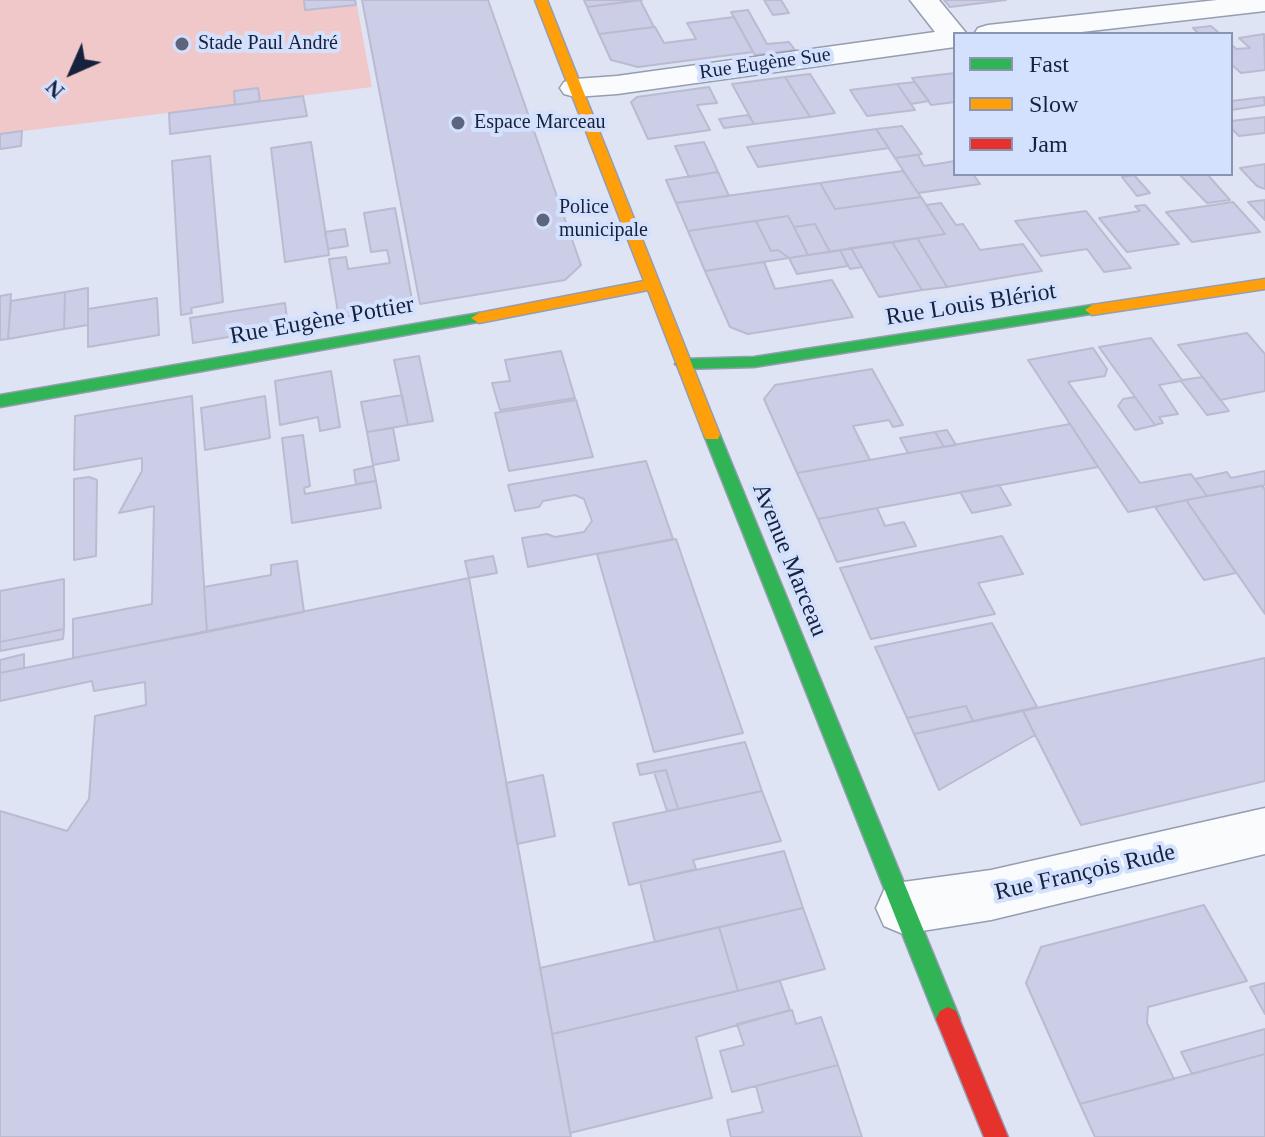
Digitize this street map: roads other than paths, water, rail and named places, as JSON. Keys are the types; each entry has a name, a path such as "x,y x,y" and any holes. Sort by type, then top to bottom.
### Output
{"main road":[{"name":"Avenue Marceau","path":"541,0 683,364 996,1137"},
{"name":"Rue Eugène Pottier","path":"0,401 587,299 652,284"},
{"name":"Rue Louis Blériot","path":"683,364 754,362 1265,284"}],"street":[{"path":"924,0 953,37"},
{"path":"1006,32 1265,3"},
{"name":"Rue Eugène Sue","path":"575,88 617,85 953,38"},
{"name":"Rue François Rude","path":"903,908 991,895 1265,831"}],"place":[{"name":"Stade Paul André","path":"182,44"},
{"name":"Espace Marceau","path":"458,123"},
{"name":"Police municipale","path":"543,220"}]}
